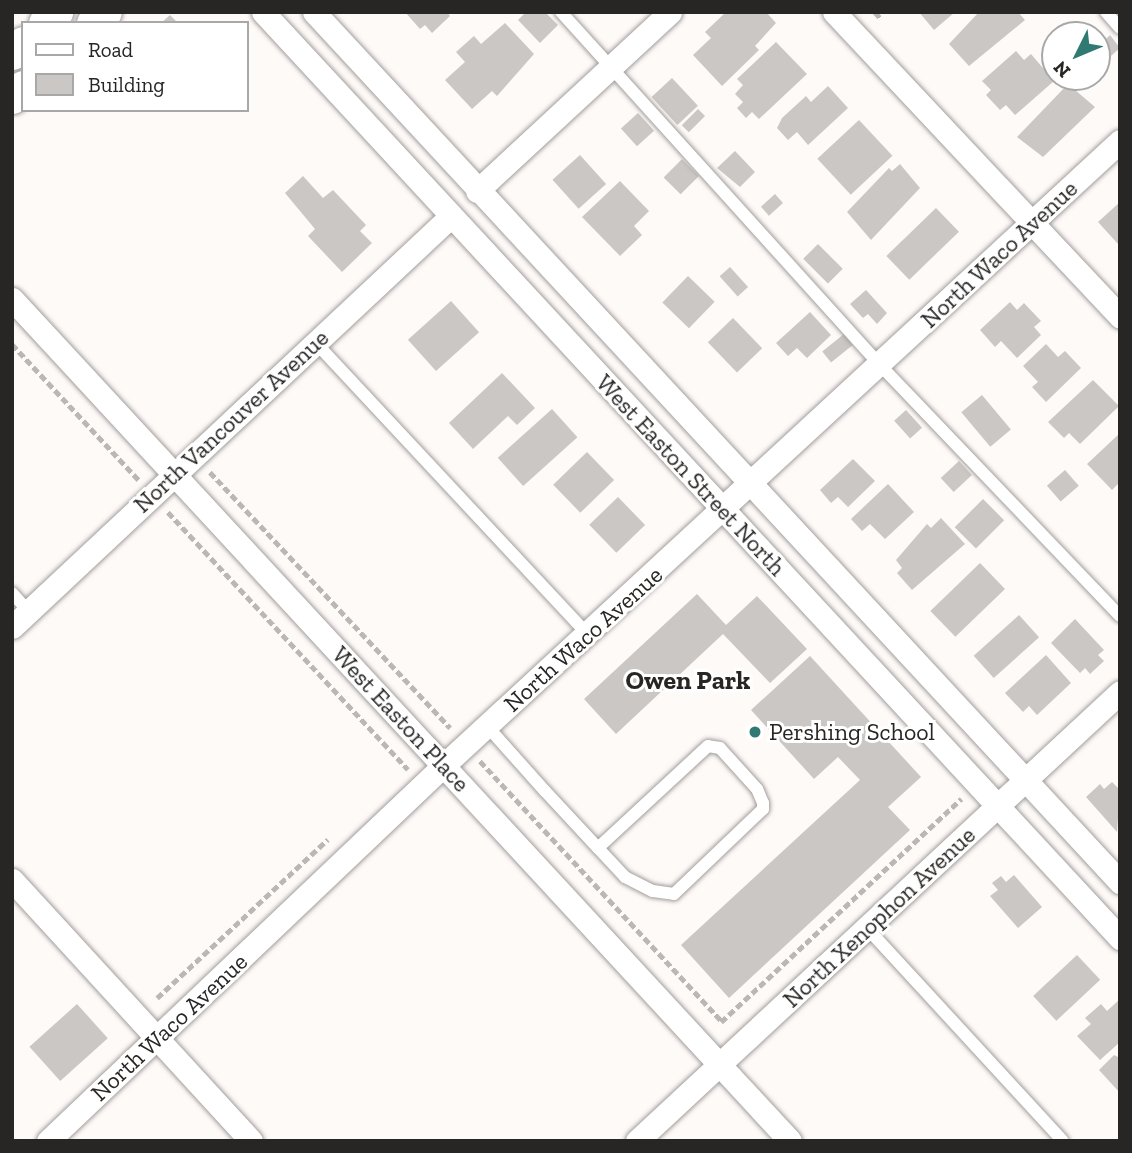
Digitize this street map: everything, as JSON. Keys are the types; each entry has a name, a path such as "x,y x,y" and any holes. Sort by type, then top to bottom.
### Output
{"street":[{"name":"West Easton Street North","path":"263,12 1120,937"},
{"name":"West Easton Street North","path":"314,12 1120,882"},
{"path":"477,191 670,12"},
{"path":"834,12 1120,317"},
{"name":"North Waco Avenue","path":"48,1141 444,765 724,510 1120,141"},
{"path":"427,192 454,166"},
{"name":"North Vancouver Avenue","path":"21,619 450,216"},
{"path":"477,246 504,220"},
{"name":"West Easton Place","path":"12,299 790,1141"},
{"name":"North Xenophon Avenue","path":"638,1141 1120,692"},
{"path":"12,880 251,1141"}],"lane":[{"path":"561,12 880,365 1120,616"},
{"path":"1106,12 1120,27"},
{"path":"315,342 587,634"},
{"path":"12,593 21,619"},
{"path":"487,726 598,848 625,877 653,891 674,894 763,809 763,803 757,789 720,748 708,746 598,848"},
{"path":"867,928 1062,1141"}],"path":[{"path":"875,12 881,19"},
{"path":"12,344 415,778"},
{"path":"396,776 449,727"},
{"path":"717,1027 961,798"},
{"path":"157,998 337,831"}],"building":[{"path":"405,12 447,12 450,16 432,33 425,25 420,29"},
{"path":"526,12 545,12 558,25 540,43 518,20"},
{"path":"726,12 766,12 776,23 755,46 759,50 722,86 693,55 711,38 705,32"},
{"path":"919,12 955,12 934,30"},
{"path":"979,12 1018,12 1025,20 969,66 949,44"},
{"path":"170,15 176,21 163,21"},
{"path":"505,23 534,54 497,96 492,91 472,109 445,80 465,62 456,52 474,36 481,44"},
{"path":"1111,36 1120,48 1111,56"},
{"path":"776,42 807,74 759,119 752,112 746,118 737,108 743,102 735,94 743,85 737,79"},
{"path":"1016,51 1024,60 1031,54 1041,66 1043,91 1015,115 1006,105 1000,110 986,95 991,90 982,81"},
{"path":"672,78 698,106 677,125 652,97"},
{"path":"828,86 848,108 808,145 797,132 788,140 777,128 782,118 806,96 811,102"},
{"path":"1061,91 1076,91 1095,107 1043,157 1017,137"},
{"path":"698,109 705,116 689,132 682,125"},
{"path":"638,113 654,131 637,146 621,128"},
{"path":"859,120 892,156 851,195 817,159"},
{"path":"735,151 755,172 740,187 717,168"},
{"path":"580,155 606,184 579,209 553,180"},
{"path":"682,159 699,176 681,194 664,177"},
{"path":"900,164 920,188 871,240 847,212 889,168 892,171"},
{"path":"303,176 323,198 333,190 366,225 360,231 372,243 342,272 308,236 315,229 285,193"},
{"path":"620,181 649,211 634,226 642,235 620,256 582,217"},
{"path":"775,194 783,203 769,216 761,207"},
{"path":"1120,202 1120,242 1118,244 1098,222"},
{"path":"936,208 959,232 909,280 886,256"},
{"path":"818,244 843,269 828,284 803,259"},
{"path":"730,267 748,287 738,296 720,276"},
{"path":"688,276 715,302 689,328 662,303"},
{"path":"866,290 887,313 877,324 868,314 863,318 850,304"},
{"path":"451,301 479,332 436,371 408,340"},
{"path":"1010,302 1017,310 1024,303 1041,321 1034,327 1041,335 1017,358 1001,341 995,347 980,330"},
{"path":"810,312 831,335 807,358 797,348 788,356 776,343"},
{"path":"733,318 762,348 737,373 708,342"},
{"path":"844,334 853,345 831,363 822,352"},
{"path":"1046,344 1058,357 1065,351 1081,368 1046,402 1032,387 1038,382 1023,366"},
{"path":"502,373 535,408 517,425 508,416 473,449 449,423"},
{"path":"1093,380 1119,406 1080,444 1069,433 1064,438 1048,422"},
{"path":"982,395 1011,429 990,447 961,412"},
{"path":"552,409 577,437 523,486 498,458"},
{"path":"906,410 922,428 910,439 894,421"},
{"path":"1120,433 1120,482 1112,490 1087,464"},
{"path":"587,452 614,480 580,513 553,485"},
{"path":"853,459 875,481 848,507 838,497 831,503 820,490"},
{"path":"959,461 972,475 954,492 941,478"},
{"path":"1065,470 1079,486 1061,502 1047,486"},
{"path":"888,484 914,512 885,539 870,524 862,531 851,519"},
{"path":"618,497 645,525 616,553 589,525"},
{"path":"983,499 1004,520 976,548 955,527"},
{"path":"941,518 965,544 912,590 897,573 902,568 896,560 927,524 931,528"},
{"path":"980,563 1005,589 955,637 930,611"},
{"path":"697,594 726,625 757,596 807,649 770,683 723,634 616,734 584,699"},
{"path":"1019,615 1039,637 994,678 974,656"},
{"path":"1075,619 1104,650 1098,655 1104,661 1090,674 1085,668 1080,673 1051,643"},
{"path":"1046,655 1071,683 1037,715 1029,706 1023,712 1005,693"},
{"path":"810,656 921,777 888,807 910,830 729,998 681,945 860,780 838,757 814,779 751,710"},
{"path":"1112,782 1120,790 1117,832 1086,797 1100,784 1104,789"},
{"path":"1014,875 1042,907 1018,928 990,896 998,890 992,883 1001,876 1006,882"},
{"path":"1077,955 1100,980 1056,1021 1033,996"},
{"path":"1120,999 1120,1042 1100,1060 1077,1036 1091,1024 1085,1018 1101,1004 1107,1011"},
{"path":"77,1004 108,1038 60,1081 29,1047"},
{"path":"1114,1055 1120,1058 1120,1093 1099,1070"}],"place":[{"name":"Pershing School","path":"755,732"}],"district":[{"name":"Owen Park","path":"688,681"}]}
